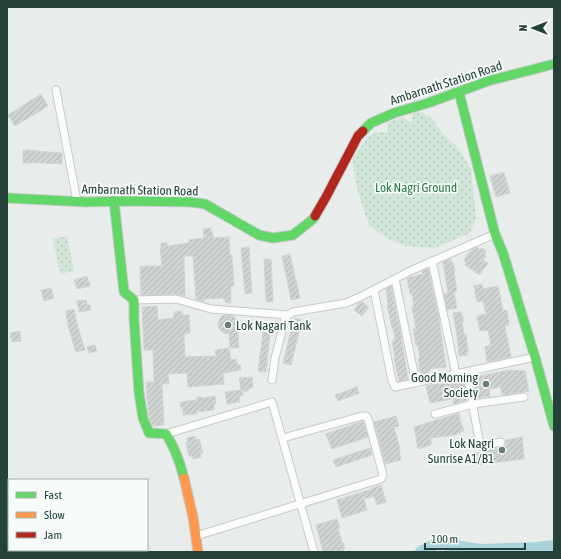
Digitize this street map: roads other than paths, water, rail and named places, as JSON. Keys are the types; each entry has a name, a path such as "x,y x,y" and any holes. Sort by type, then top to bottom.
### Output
{"street":[{"name":"Ambarnath Station Road","path":"7,198 77,202 190,202 204,204 259,234 273,238 293,234 313,219 358,136 371,123 394,113 488,82 554,64"},
{"path":"56,90 77,202"},
{"path":"459,92 496,234 536,357 554,426"},
{"path":"114,201 124,292 134,300 176,299 211,309 288,315"},
{"path":"272,380 278,342 285,319 288,315 293,312 346,303 410,271 496,234"},
{"path":"432,261 456,374"},
{"path":"395,279 416,382"},
{"path":"374,290 392,381 395,387 536,357"},
{"path":"134,300 139,393 143,418 149,433 166,434 272,402 314,552"},
{"path":"467,372 480,446 501,442"},
{"path":"435,414 473,404 524,397"},
{"path":"196,536 381,479 383,475 366,416 283,438"},
{"path":"166,434 179,458 190,501 198,552"}],"waterway":[{"path":"421,552 438,543 479,550 554,546"}],"place":[{"name":"Lok Nagari Tank","path":"228,325"},
{"name":"Good Morning Society","path":"486,384"},
{"name":"Lok Nagri Sunrise A1/B1","path":"502,450"}],"park label":[{"name":"Lok Nagri Ground","path":"416,187"}]}
